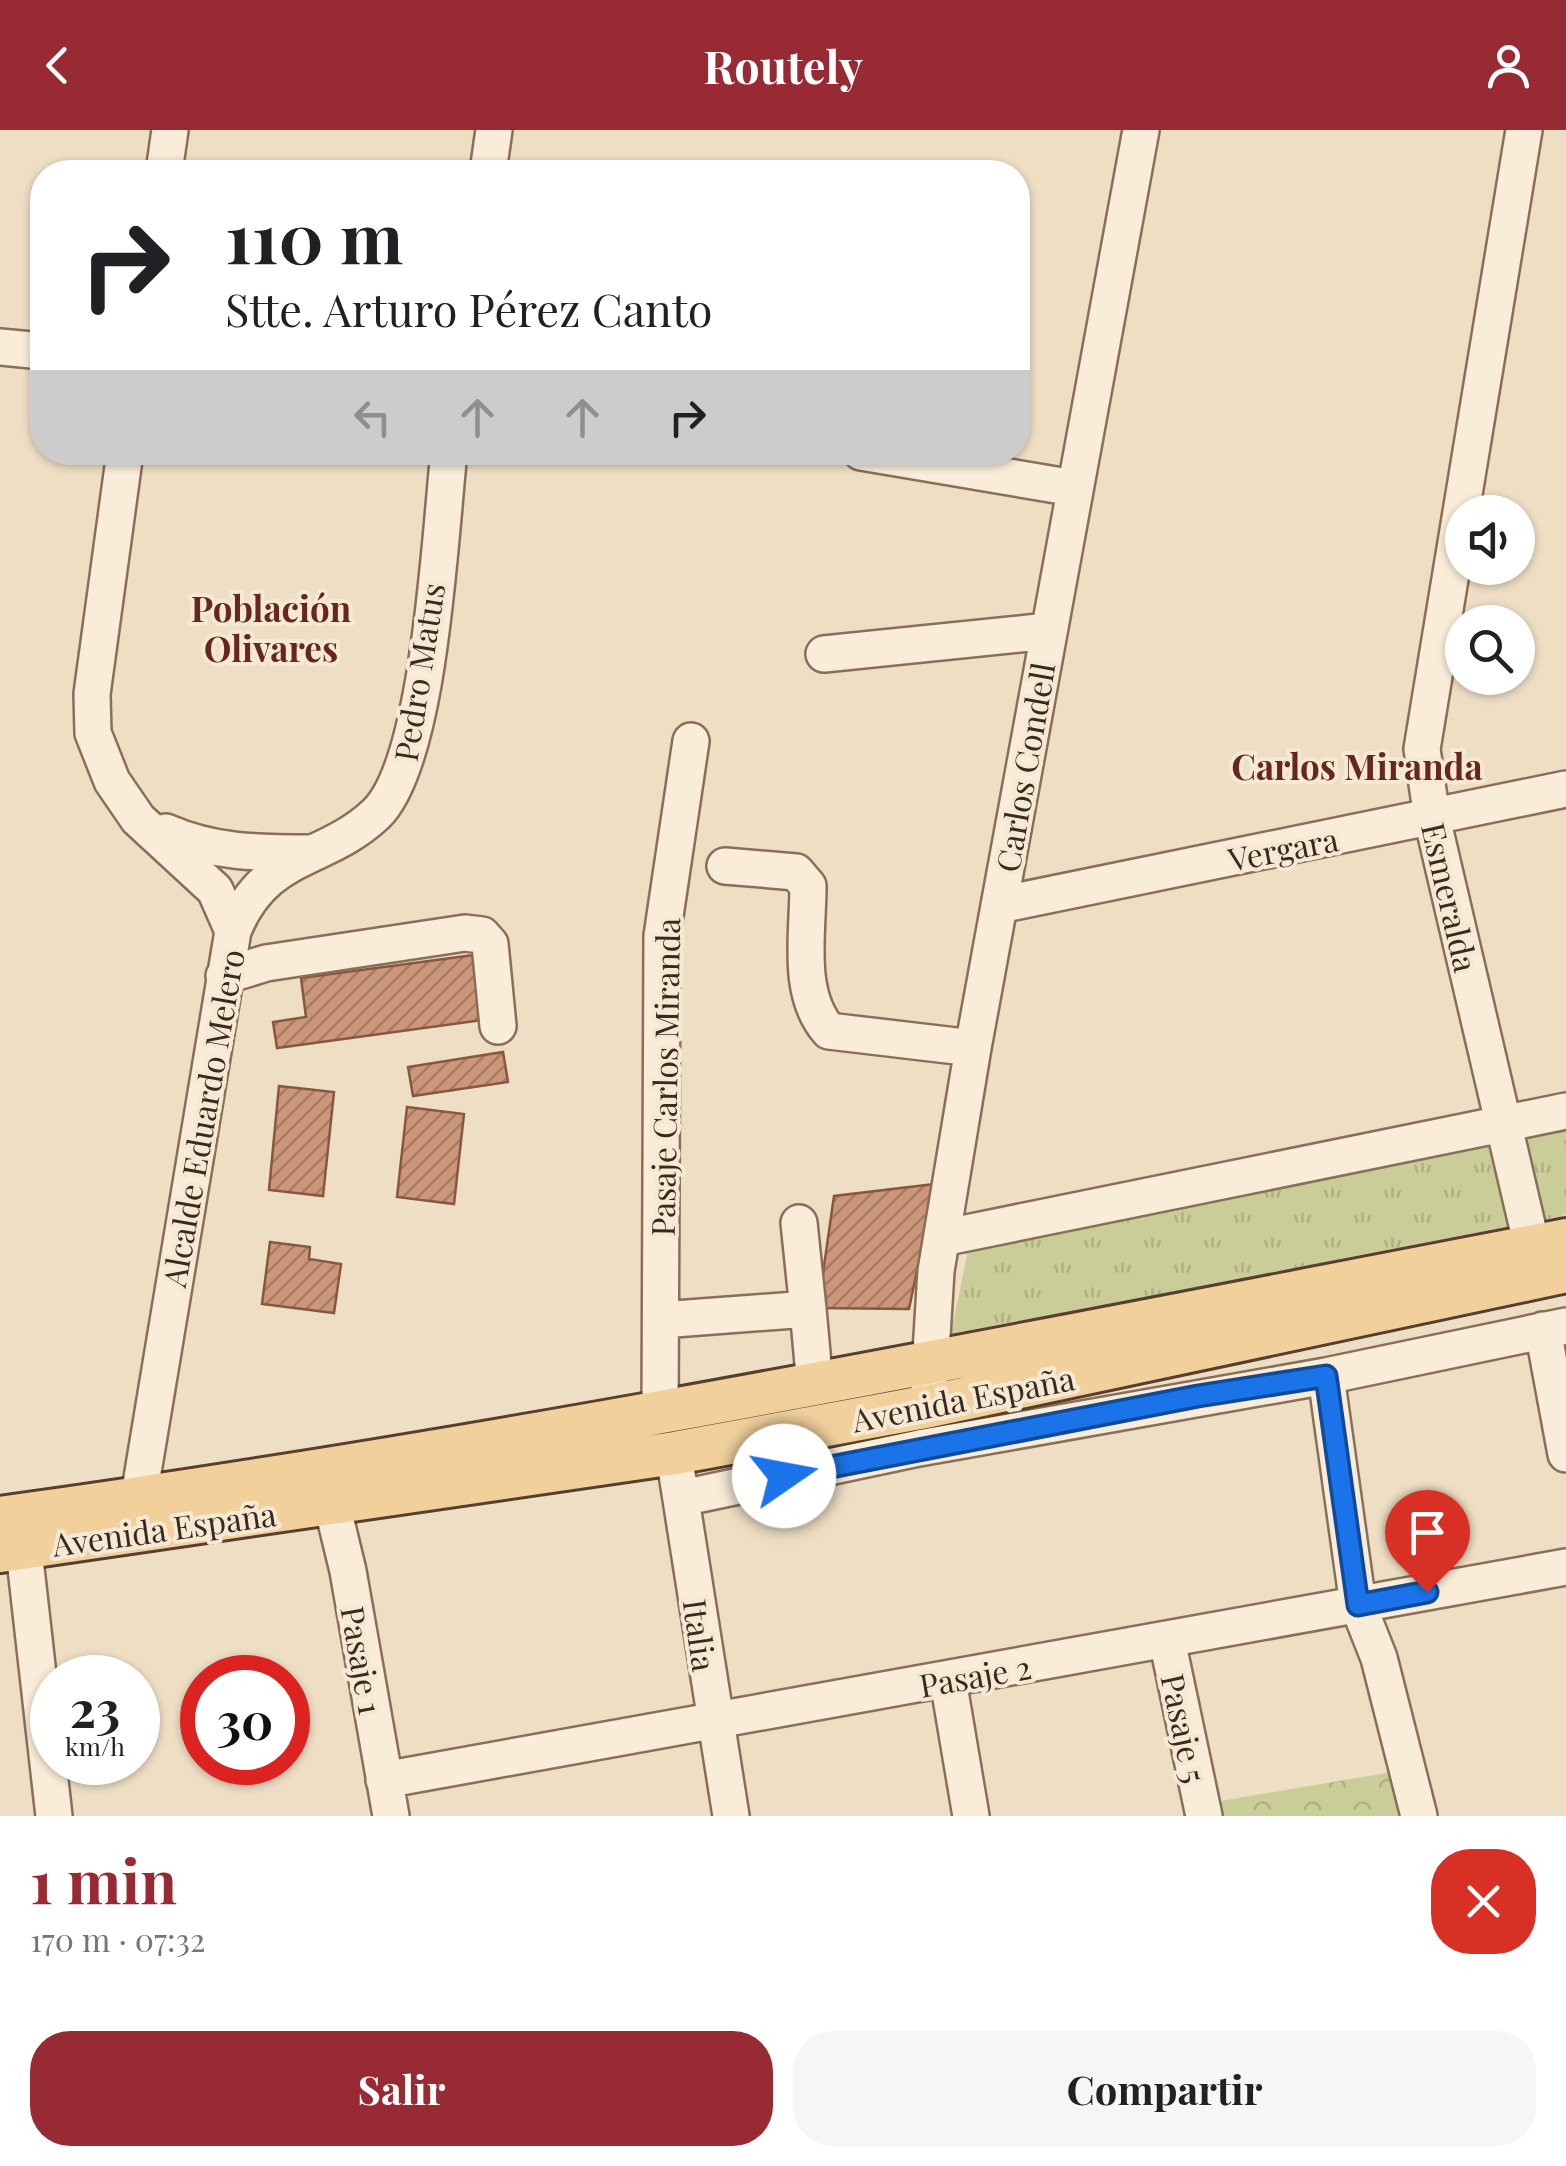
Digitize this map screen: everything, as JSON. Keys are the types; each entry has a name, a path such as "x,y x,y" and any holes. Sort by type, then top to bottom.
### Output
{"main road":[{"name":"Avenida España","path":"138,1514 332,1504 929,1385 1555,1252"},
{"name":"Avenida España","path":"11,1533 668,1434 814,1386 929,1385"}],"street":[{"path":"166,160 170,130"},
{"path":"490,160 494,130"},
{"name":"Carlos Condell","path":"929,1385 942,1238 973,1048 1141,130"},
{"name":"Esmeralda","path":"1524,130 1424,721 1424,768 1432,818 1504,1124 1555,1252"},
{"path":"0,346 30,350"},
{"name":"Alcalde Eduardo Melero","path":"122,465 92,694 93,733 112,782 138,819 215,890 233,932 138,1514"},
{"name":"Pedro Matus","path":"233,932 243,906 258,886 374,816 396,790 409,757 448,465"},
{"path":"938,465 1074,488"},
{"path":"824,654 1048,632"},
{"name":"Pasaje Carlos Miranda","path":"668,1434 661,1320 662,936 691,741"},
{"name":"Vergara","path":"999,905 1566,789"},
{"path":"138,819 202,848 309,853"},
{"path":"724,866 796,872 804,878 808,886 808,992 814,1015 829,1032 973,1048"},
{"path":"224,976 266,962 464,933 482,935 490,944 498,1026"},
{"path":"942,1238 1566,1111"},
{"path":"799,1223 814,1386"},
{"path":"661,1320 808,1309"},
{"path":"1554,1328 1566,1454"},
{"name":"Avenida España","path":"682,1498 938,1444 1326,1376 1554,1328"},
{"path":"1326,1376 1358,1605 1380,1658 1418,1816"},
{"name":"Italia","path":"668,1434 682,1498 713,1724 730,1816"},
{"name":"Pasaje 1","path":"332,1504 348,1571 391,1816"},
{"path":"11,1533 54,1816"},
{"name":"Pasaje 2","path":"384,1780 713,1724 1566,1567"},
{"name":"Pasaje 5","path":"1167,1640 1204,1816"},
{"path":"948,1680 971,1816"}],"green space":[{"path":"1566,1100 1566,1215 948,1348 974,1221"},
{"path":"1398,1771 1407,1816 1224,1816 1221,1801"}],"building":[{"path":"474,955 483,1020 277,1048 273,1022 306,1017 301,978"},
{"path":"503,1052 508,1082 413,1096 408,1067"},
{"path":"279,1086 334,1092 323,1196 269,1190"},
{"path":"407,1107 464,1114 454,1204 397,1197"},
{"path":"935,1184 909,1309 818,1308 834,1196"},
{"path":"270,1242 310,1247 309,1259 341,1264 334,1313 262,1304"}],"district":[{"name":"Población Olivares","path":"271,627"},
{"name":"Carlos Miranda","path":"1357,765"}],"route":[{"path":"784,1476 1198,1396 1326,1376 1358,1605 1427,1592"}]}
